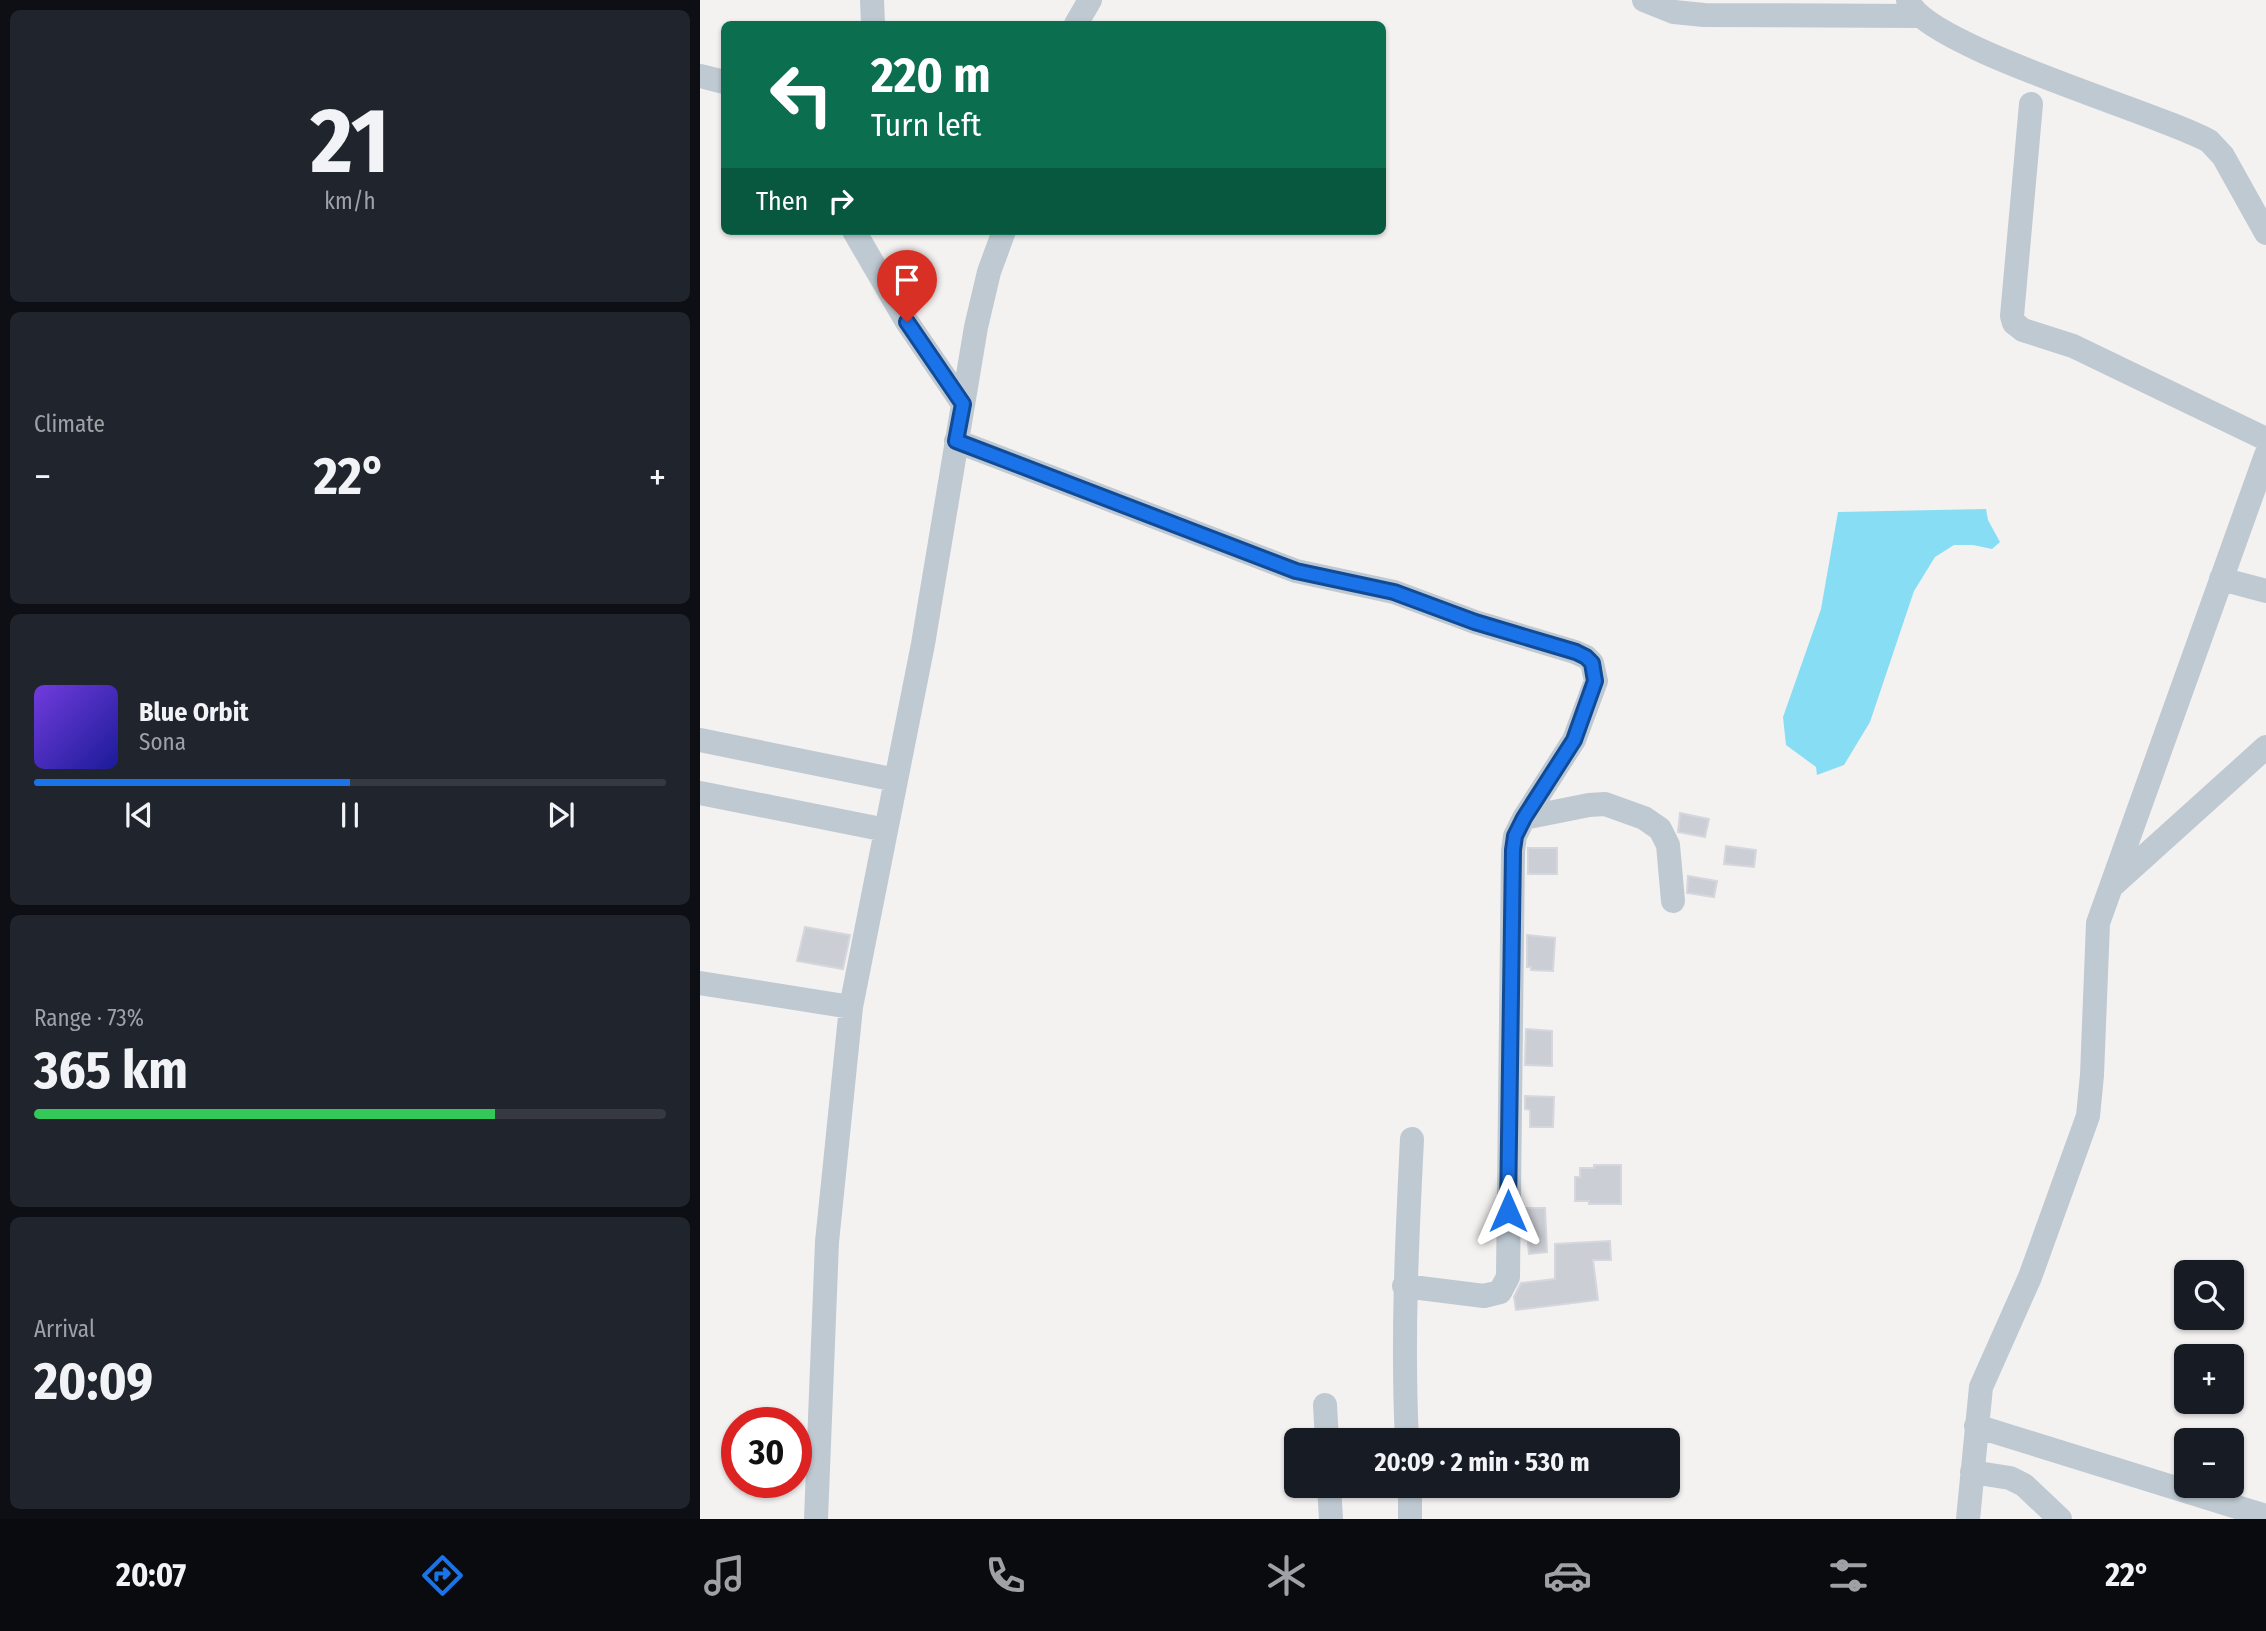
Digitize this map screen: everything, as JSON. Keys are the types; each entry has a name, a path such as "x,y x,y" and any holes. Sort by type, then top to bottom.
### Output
{"street":[{"path":"872,0 873,21"},
{"path":"1078,21 1090,0"},
{"path":"1644,0 1674,12 1704,15 1913,8 1976,48 2209,141 2223,156 2266,233"},
{"path":"700,76 721,81"},
{"path":"2031,104 2012,316 2014,323 2023,330 2073,346 2266,439"},
{"path":"856,235 922,345 963,404"},
{"path":"816,1519 827,1242 851,1007 923,644 983,295 1002,235"},
{"path":"956,441 1296,571 1394,592 1475,622 1586,657 1592,663 1595,681 1574,740 1515,836 1511,870 1508,1277 1500,1292 1484,1296 1404,1286"},
{"path":"1968,1519 1981,1387 2030,1277 2088,1116 2098,923 2221,579 2259,495 2266,455"},
{"path":"2221,579 2266,591"},
{"path":"700,740 896,780"},
{"path":"2111,887 2266,747"},
{"path":"700,793 886,830"},
{"path":"1524,818 1605,804 1644,818 1660,829 1668,845 1673,901"},
{"path":"700,984 851,1007"},
{"path":"1406,1428 1404,1286 1412,1139"},
{"path":"1325,1405 1326,1428"},
{"path":"1976,1426 2266,1516"},
{"path":"1972,1472 2010,1478 2024,1485 2060,1519"},
{"path":"1330,1498 1331,1519"},
{"path":"1410,1498 1410,1519"}],"water":[{"path":"1986,509 1988,520 2000,542 1992,549 1954,545 1935,557 1914,591 1870,722 1844,765 1817,775 1816,767 1786,745 1783,717 1821,609 1838,512"}],"building":[{"path":"1680,813 1709,819 1705,837 1678,832"},
{"path":"1726,846 1756,850 1754,867 1724,864"},
{"path":"1528,848 1557,848 1557,874 1528,874"},
{"path":"1688,876 1717,881 1714,897 1687,893"},
{"path":"805,927 850,935 843,969 797,961"},
{"path":"1527,935 1555,938 1553,971 1531,970 1531,967 1527,967"},
{"path":"1526,1029 1552,1031 1552,1066 1525,1065"},
{"path":"1525,1096 1554,1097 1553,1127 1530,1127 1530,1110 1525,1109"},
{"path":"1594,1165 1621,1165 1621,1204 1575,1201 1575,1177 1580,1177 1580,1168 1594,1168"},
{"path":"1524,1208 1545,1208 1547,1252 1529,1254"},
{"path":"1610,1241 1611,1260 1593,1260 1598,1300 1516,1310 1514,1297 1521,1283 1555,1279 1555,1244"}],"route":[{"path":"907,322 963,404 956,441 1296,571 1394,592 1475,622 1576,652 1592,663 1595,681 1574,740 1515,836 1511,870 1508,1211"}]}
